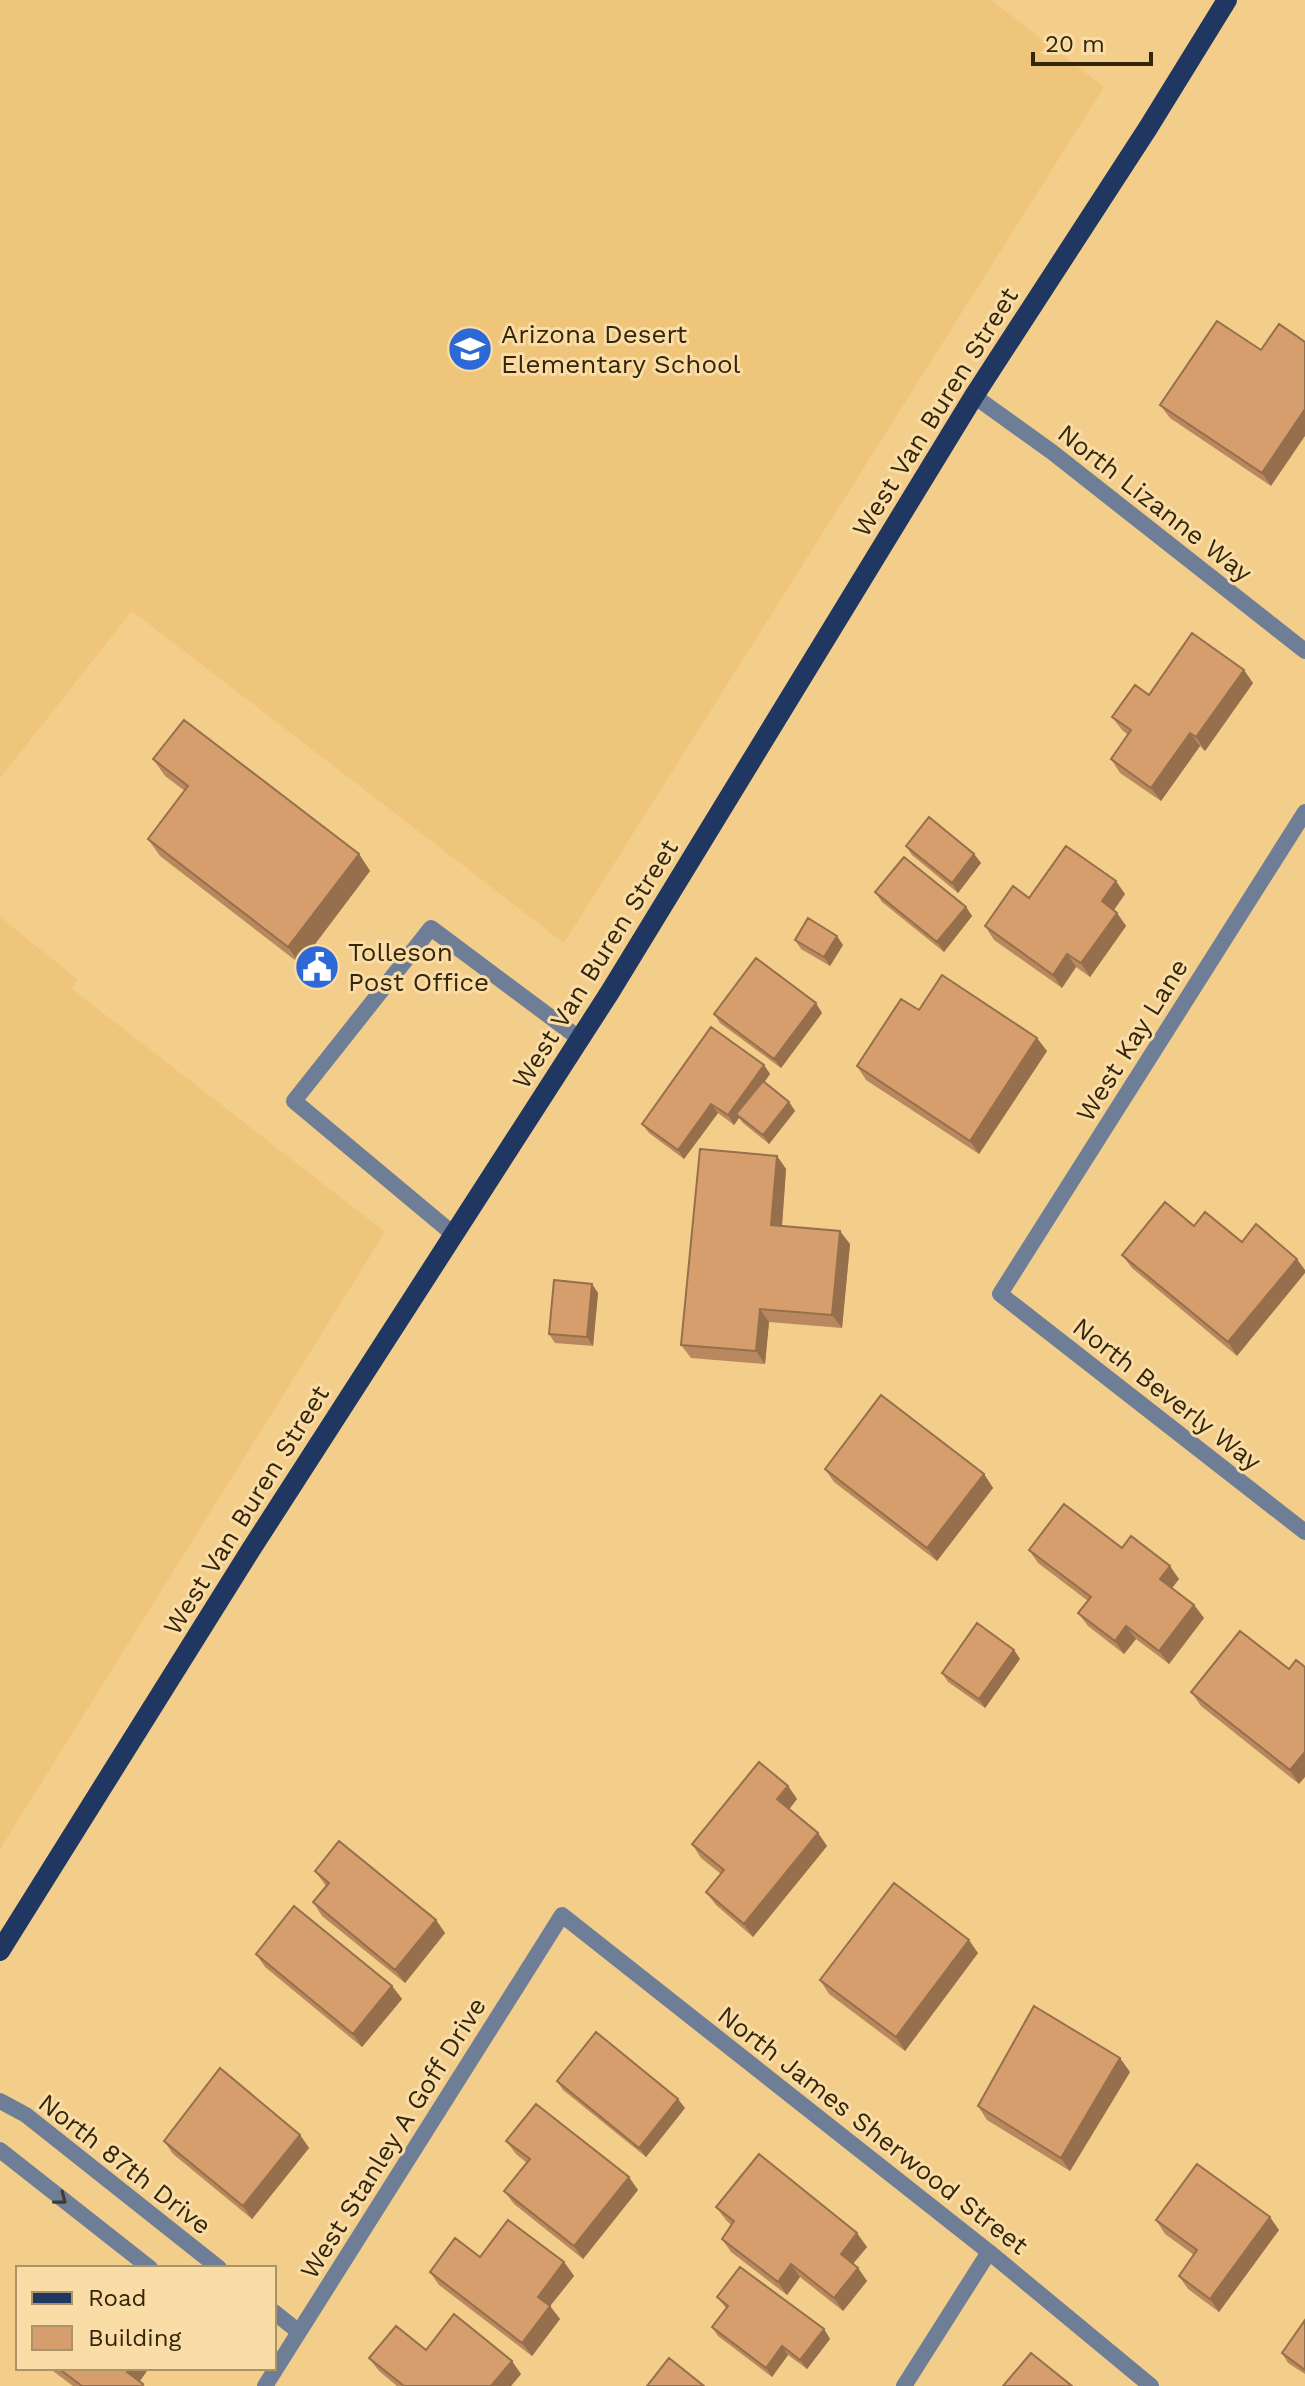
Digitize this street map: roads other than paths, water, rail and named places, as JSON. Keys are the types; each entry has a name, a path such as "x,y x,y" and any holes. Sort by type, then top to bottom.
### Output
{"main road":[{"name":"West Van Buren Street","path":"0,1951 452,1233 580,1039 974,396 1227,0"}],"street":[{"name":"North Lizanne Way","path":"974,396 1052,452 1305,651"},
{"name":"West Kay Lane","path":"1000,1294 1305,812"},
{"path":"452,1233 294,1101 431,928 580,1039"},
{"name":"North Beverly Way","path":"1000,1294 1305,1532"},
{"name":"North James Sherwood Street","path":"562,1915 989,2252 1151,2386"},
{"name":"West Stanley A Goff Drive","path":"276,2366 562,1915"},
{"name":"North 87th Drive","path":"0,2101 26,2115 216,2266"},
{"path":"0,2150 147,2266"},
{"path":"904,2386 989,2252"},
{"path":"276,2314 299,2332"}],"place":[{"name":"Arizona Desert Elementary School","path":"470,349"},
{"name":"Tolleson Post Office","path":"317,967"}]}
